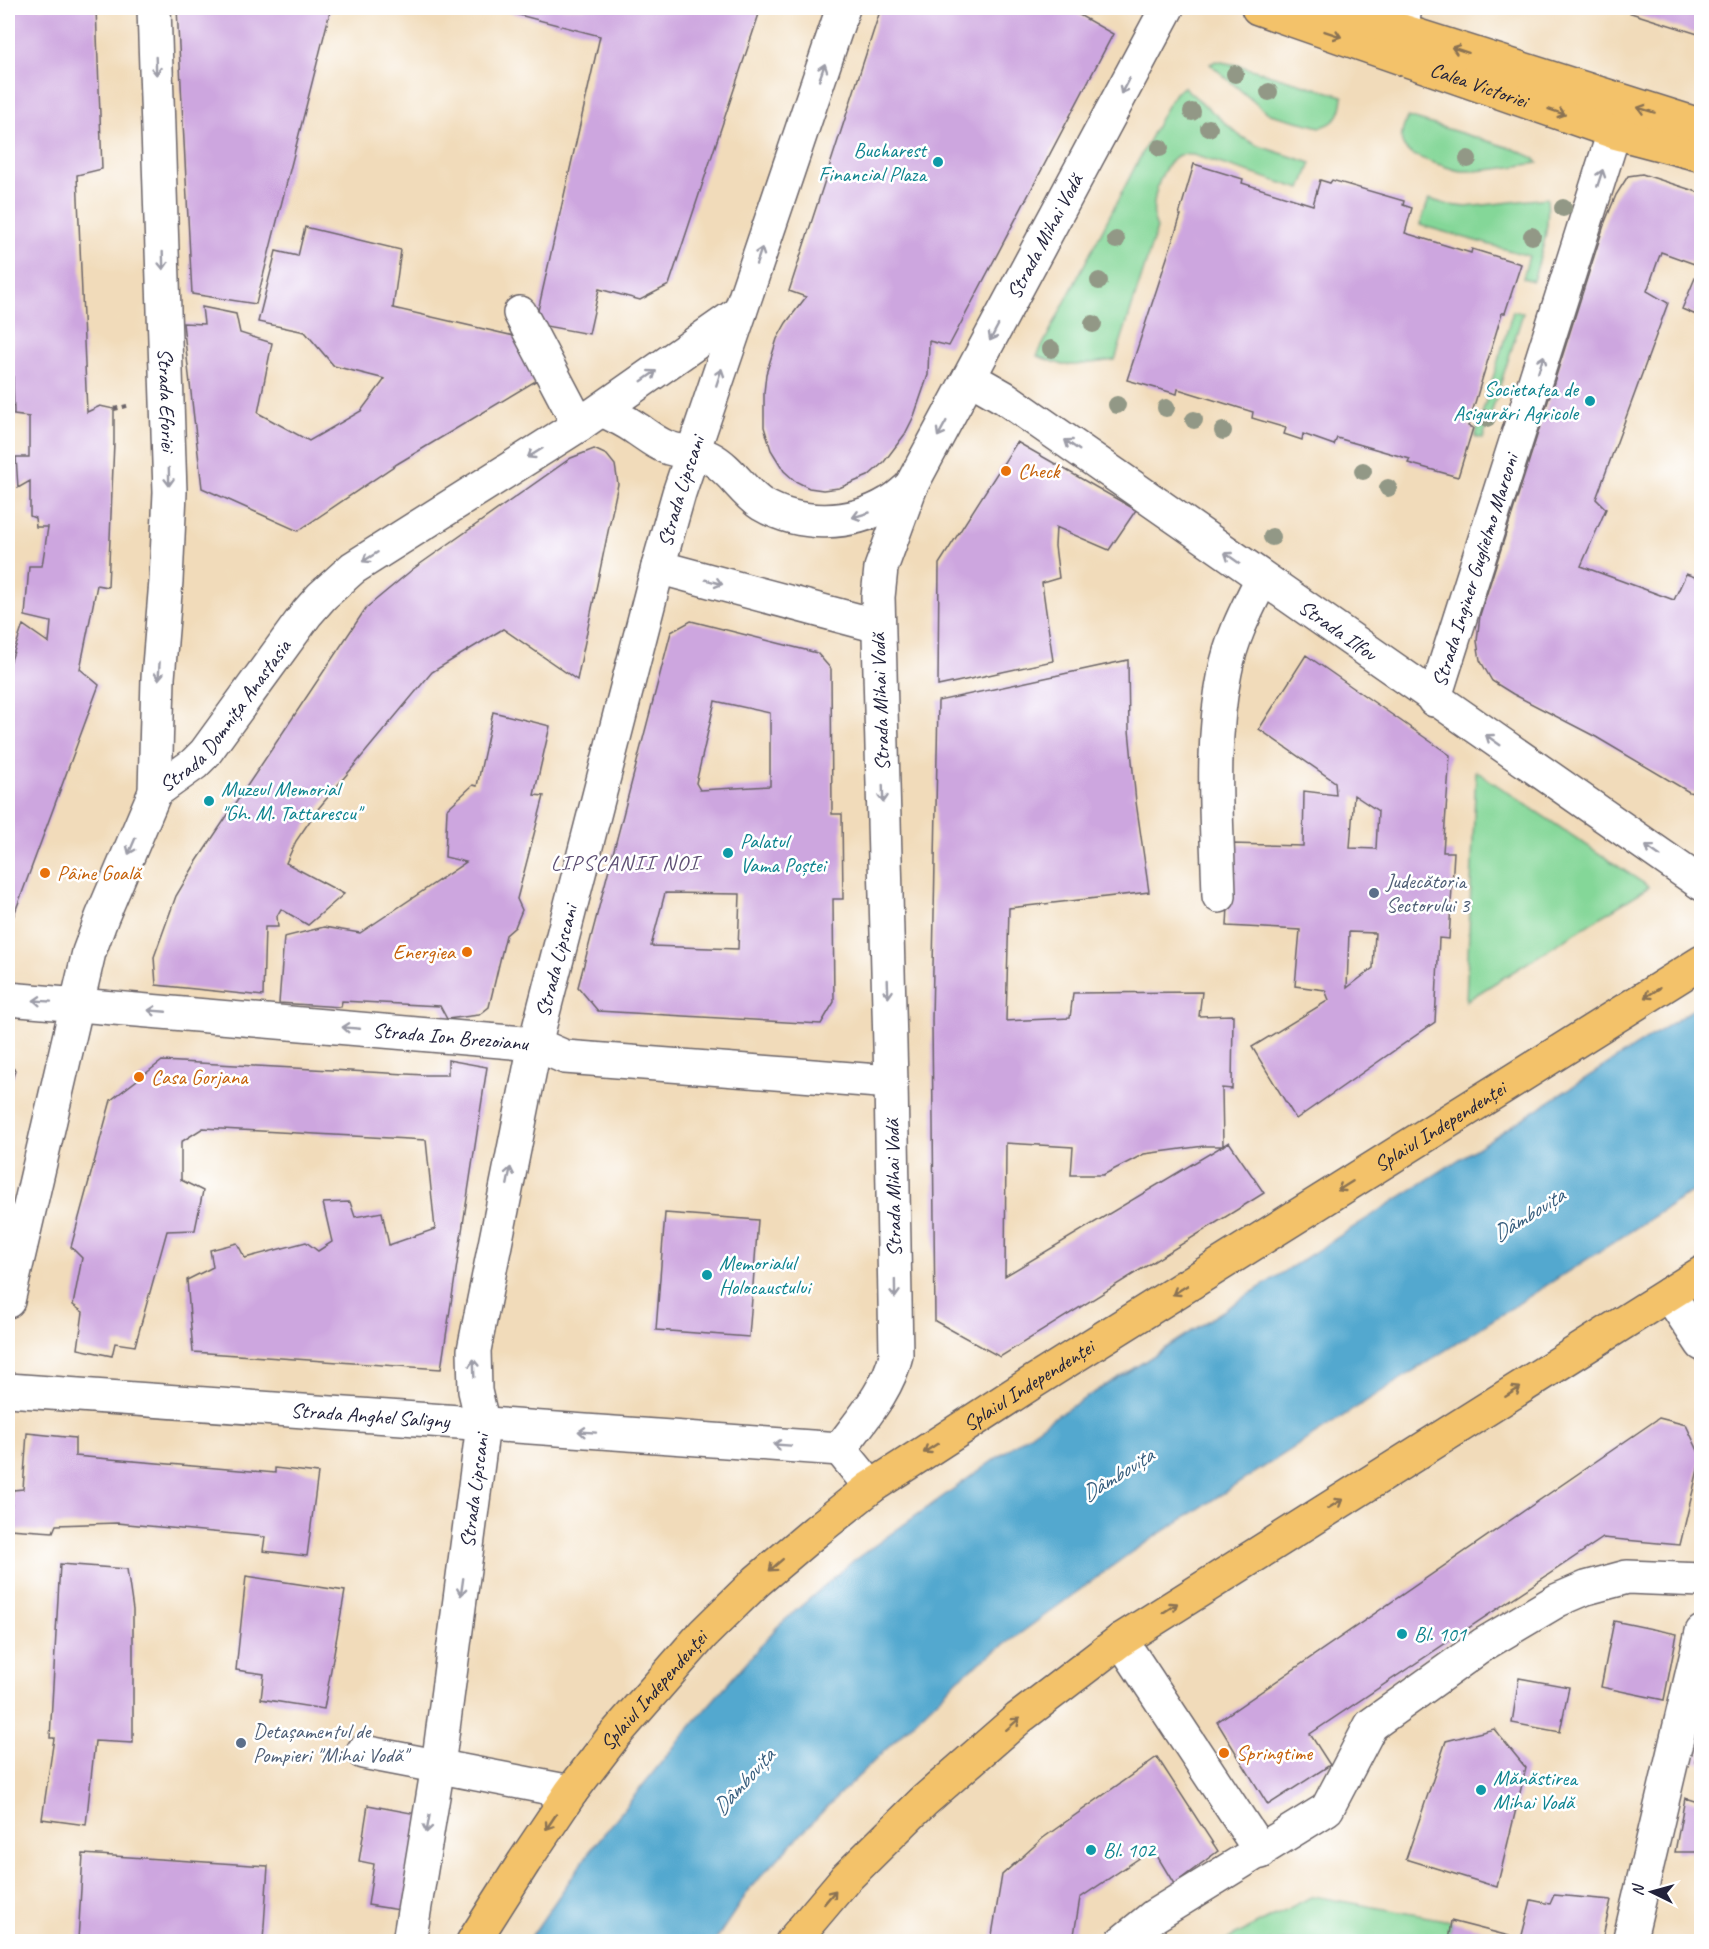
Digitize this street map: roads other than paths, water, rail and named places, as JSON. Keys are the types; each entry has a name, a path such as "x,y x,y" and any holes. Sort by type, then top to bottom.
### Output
{"main road":[{"name":"Calea Victoriei","path":"1258,8 1614,132 1701,155"},
{"name":"Calea Victoriei","path":"1329,8 1403,20 1701,126"},
{"name":"Splaiul Independenței","path":"473,1941 504,1891 613,1737 703,1634 757,1581 871,1487 1701,962"},
{"path":"792,1941 846,1878 924,1801 1019,1718 1121,1640 1701,1273"}],"street":[{"name":"Strada Eforiei","path":"154,8 170,492 155,792"},
{"name":"Strada Lipscani","path":"409,1941 438,1766 483,1425 475,1391 474,1350 535,1044 679,493 843,8"},
{"name":"Strada Mihai Vodă","path":"840,1449 885,1388 896,1355 878,626 878,597 882,568 911,486 1167,8"},
{"name":"Strada Inginer Guglielmo Marconi","path":"1434,700 1614,132"},
{"name":"Strada Domnița Anastasia","path":"8,1301 90,952 102,917 155,792 194,764 205,753 308,613 322,596 353,568 591,418 740,312"},
{"path":"520,314 591,418 620,418 666,447 710,458 723,466 740,487 762,504 786,515 812,521 839,520 865,514 890,503 911,486"},
{"name":"Strada Ilfov","path":"970,378 1005,398 1434,700 1701,884"},
{"path":"658,567 878,626"},
{"path":"1219,896 1216,770 1225,671 1238,628 1262,579"},
{"name":"Strada Ion Brezoianu","path":"8,999 535,1044 565,1057 891,1082"},
{"path":"1669,1294 1698,1331"},
{"name":"Strada Anghel Saligny","path":"8,1390 840,1449"},
{"path":"840,1449 871,1487"},
{"path":"1122,1941 1154,1916 1261,1852 1327,1809 1371,1725 1484,1644 1558,1600 1586,1588 1627,1577 1701,1580"},
{"path":"1629,1941 1701,1632"},
{"path":"1121,1640 1261,1852"},
{"path":"363,1752 572,1792"}],"water":[{"name":"Dâmbovița","path":"1701,1004 1701,1186 1133,1551 959,1678 824,1810 751,1887 715,1941 528,1941 590,1851 689,1728 777,1627 853,1561 1048,1421"}],"place":[{"name":"Bucharest Financial Plaza","path":"938,162"},
{"name":"Societatea de Asigurări Agricole","path":"1590,401"},
{"name":"Check","path":"1006,471"},
{"name":"Muzeul Memorial \"Gh. M. Tattarescu\"","path":"209,801"},
{"name":"Palatul Vama Poștei","path":"728,853"},
{"name":"Pâine Goală","path":"45,873"},
{"name":"Judecătoria Sectorului 3","path":"1374,893"},
{"name":"Energiea","path":"467,952"},
{"name":"Casa Gorjana","path":"139,1077"},
{"name":"Memorialul Holocaustului","path":"707,1275"},
{"name":"Bl. 101","path":"1402,1634"},
{"name":"Detașamentul de Pompieri \"Mihai Vodă\"","path":"241,1743"},
{"name":"Springtime","path":"1224,1753"},
{"name":"Mănăstirea Mihai Vodă","path":"1481,1790"},
{"name":"Bl. 102","path":"1091,1850"}],"district":[{"name":"LIPSCANII NOI","path":"625,862"}]}
